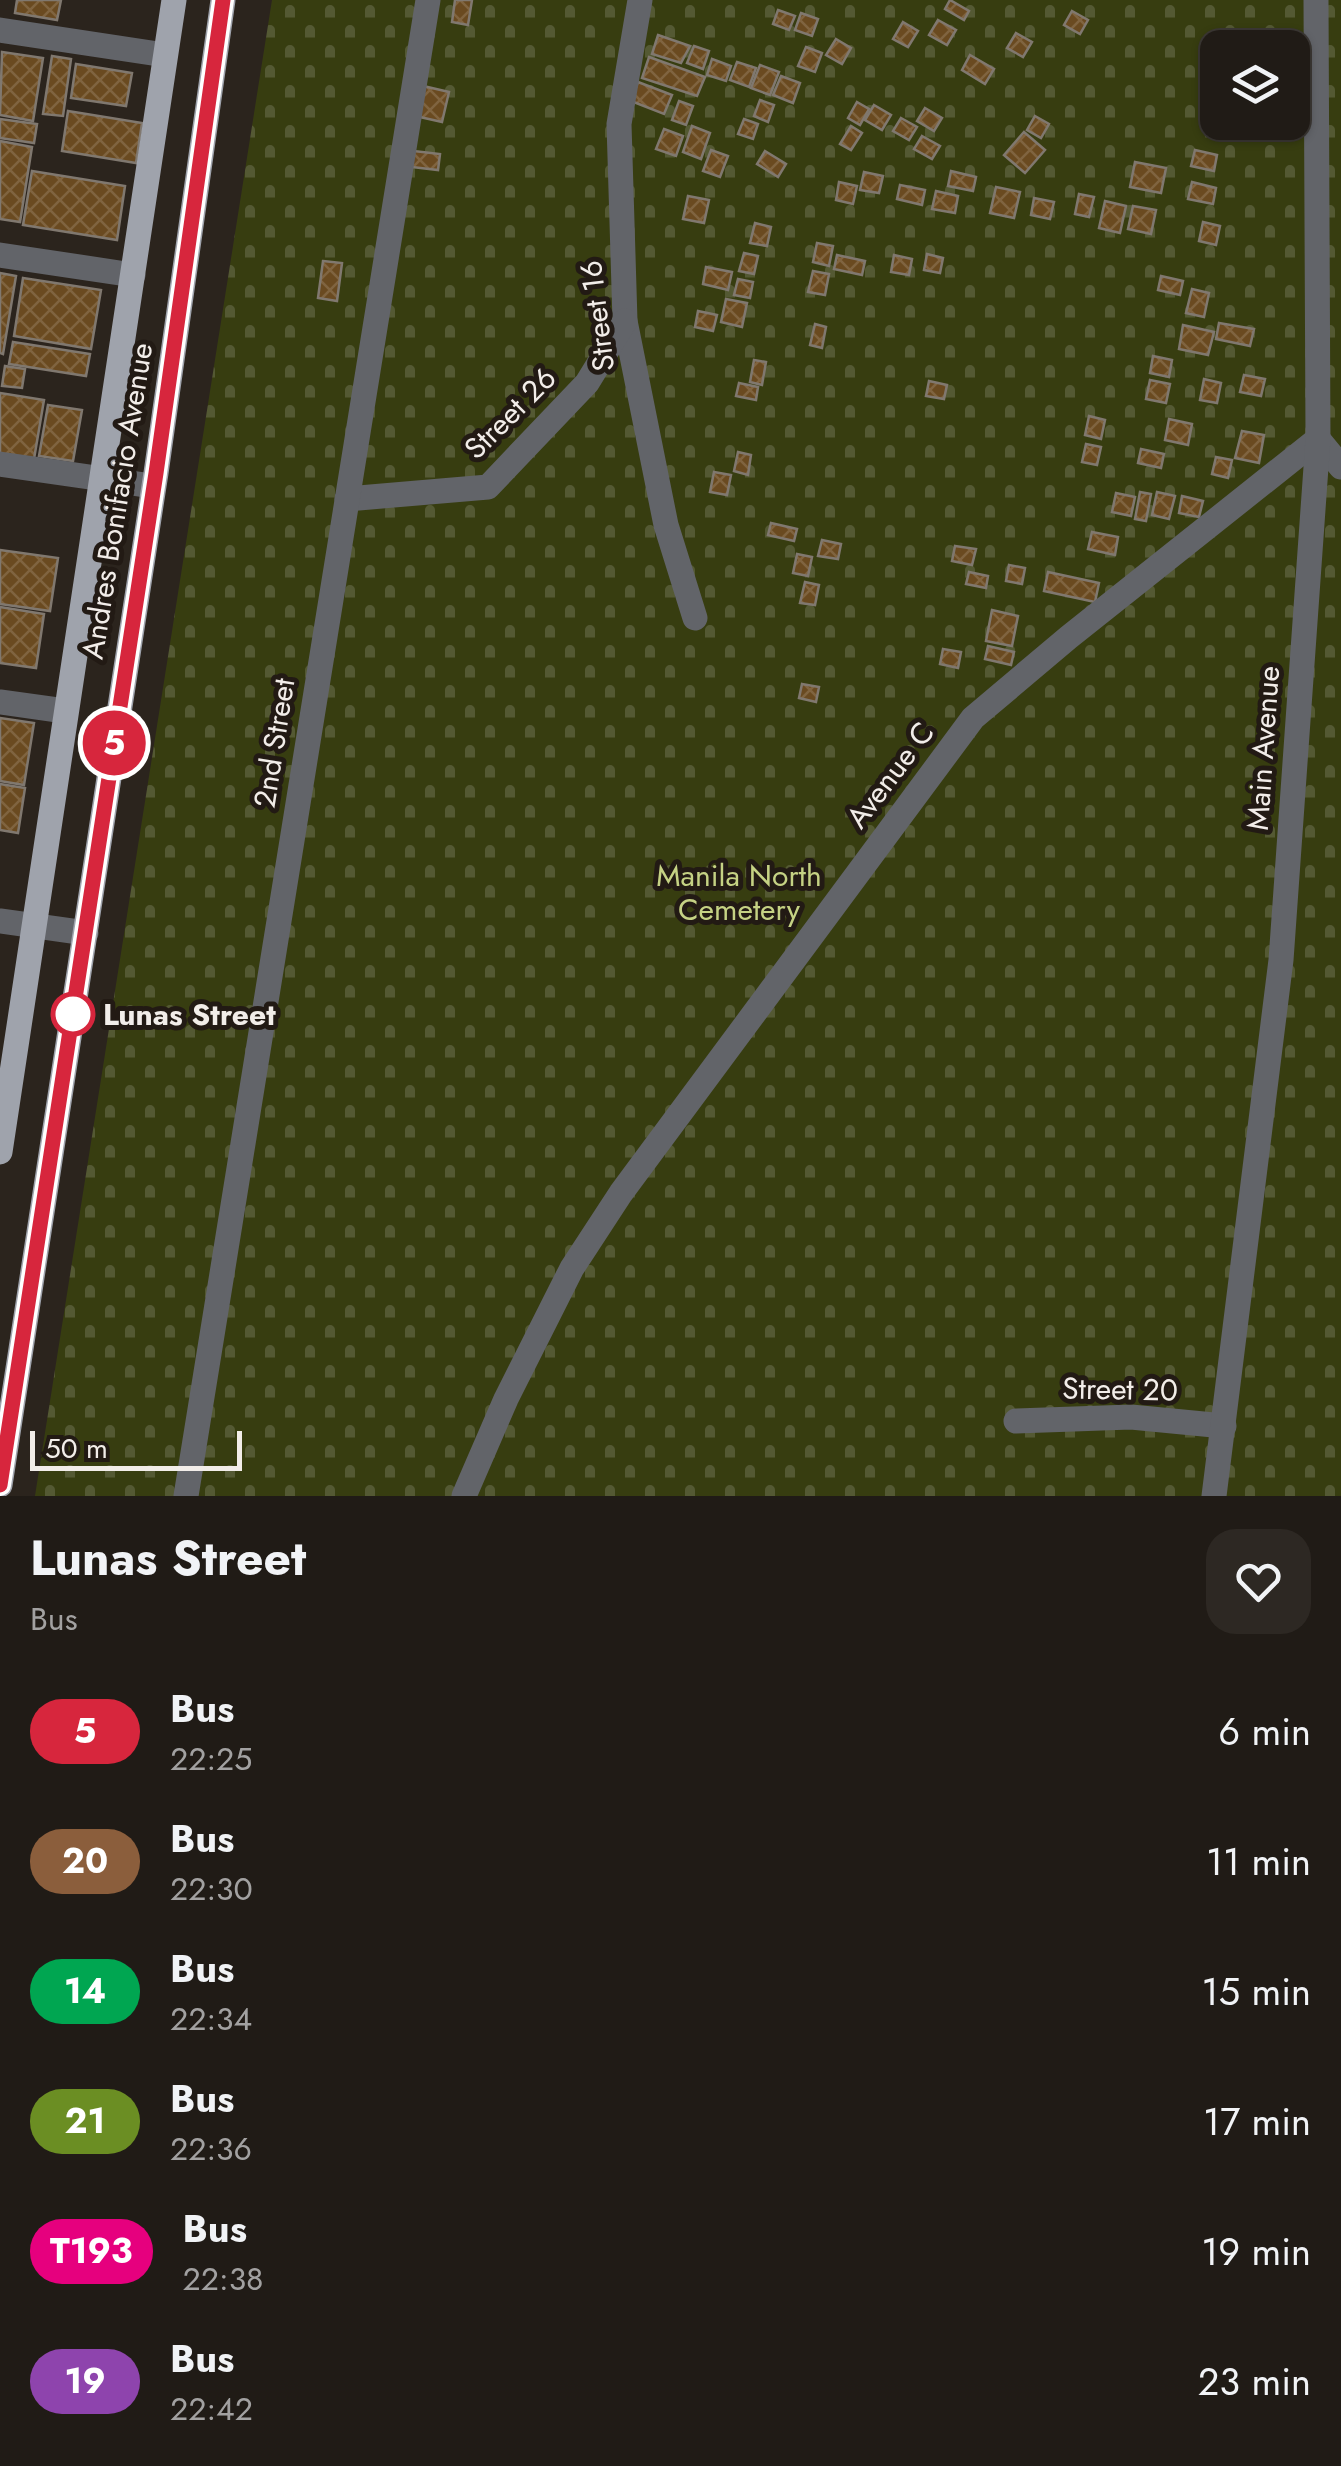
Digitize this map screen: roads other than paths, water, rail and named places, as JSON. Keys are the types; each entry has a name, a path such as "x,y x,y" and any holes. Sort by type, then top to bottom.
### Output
{"main road":[{"name":"Andres Bonifacio Avenue","path":"0,1148 174,0"},
{"name":"Andres Bonifacio Avenue","path":"0,1485 86,933 223,0"}],"street":[{"name":"2nd Street","path":"186,1496 428,0"},
{"name":"Street 16","path":"640,0 619,124 625,321 666,524 695,618"},
{"name":"Main Avenue","path":"1214,1496 1280,960 1318,440 1316,0"},
{"path":"0,30 164,54"},
{"path":"0,255 133,275"},
{"name":"Street 26","path":"346,500 488,486 587,383 625,321"},
{"path":"1318,440 1341,467"},
{"name":"Avenue C","path":"464,1496 506,1399 572,1268 621,1193 973,718 1318,440"},
{"path":"0,464 152,486"},
{"path":"0,702 65,712"},
{"path":"0,921 86,933"},
{"name":"Street 20","path":"1016,1421 1132,1417 1224,1426"}],"place":[{"name":"Lunas Street","path":"73,1014"}],"park label":[{"name":"Manila North Cemetery","path":"739,892"}]}
